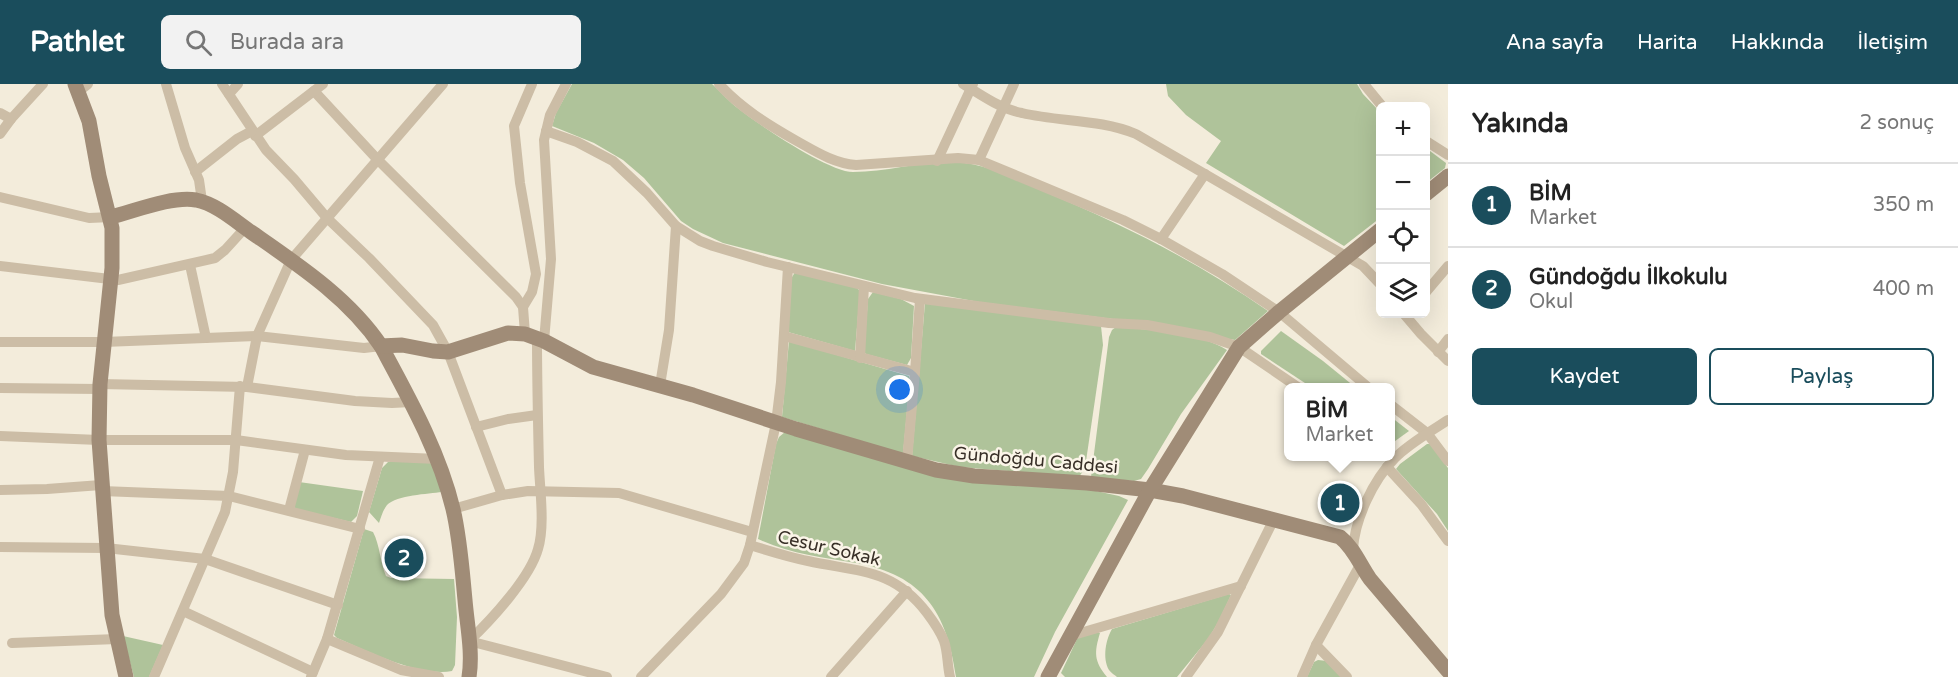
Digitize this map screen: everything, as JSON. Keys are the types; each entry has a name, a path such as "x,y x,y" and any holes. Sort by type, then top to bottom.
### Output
{"street":[{"path":"0,134 11,118 43,84"},
{"path":"166,84 185,148 200,185 202,201"},
{"path":"222,84 254,134 327,218 434,325 448,352 502,495"},
{"path":"229,94 238,84"},
{"path":"154,677 225,513 244,387 257,336 291,260 443,84"},
{"path":"523,307 532,292 537,274 520,183 514,126 532,84"},
{"path":"469,641 503,605 535,557 540,539 535,337 551,259 544,153 550,115 566,84"},
{"path":"719,84 758,118 829,159 856,165 958,158 979,160 1123,220 1222,274 1279,312 1364,383"},
{"path":"979,160 1014,84"},
{"path":"1364,84 1379,102"},
{"path":"937,160 969,86 1003,108 1020,113 1121,128 1137,134 1363,266 1376,280"},
{"path":"81,87 99,176 111,217 111,280 100,387 99,440 112,615 126,677"},
{"path":"195,172 237,139 254,134 319,88 377,159 516,297 523,307 535,337"},
{"path":"0,113 11,118"},
{"path":"546,131 577,142 613,161 647,193 676,226 713,246 788,267 920,298 1179,330 1210,337 1239,347 1293,383"},
{"path":"1430,144 1448,155"},
{"path":"1161,239 1205,174"},
{"path":"1430,190 1448,176"},
{"path":"0,197 89,218 111,217 179,200 202,201 219,209 291,260 357,315 381,346 411,402 437,459 453,509 462,566 469,641 469,677"},
{"path":"660,385 669,330 676,226"},
{"path":"0,266 111,280 135,278 190,265 220,255 245,228"},
{"path":"1048,677 1150,490 1239,347 1376,233"},
{"path":"190,265 207,338"},
{"path":"1430,286 1448,266"},
{"path":"641,677 721,594 744,563 750,545 776,423 788,267"},
{"path":"860,358 864,286"},
{"path":"907,461 920,298"},
{"path":"1408,318 1448,361"},
{"path":"0,342 104,342 257,336 358,347 402,345 448,352 508,333 535,337"},
{"path":"784,336 915,372"},
{"name":"Gündoğdu Caddesi","path":"535,337 593,367 660,385 776,423 936,470 974,476 1087,483 1183,496 1340,537 1353,549"},
{"path":"1438,352 1448,339"},
{"path":"0,388 244,387 355,401 411,402"},
{"path":"1395,408 1427,434 1448,460"},
{"path":"476,427 537,415"},
{"path":"1395,455 1448,420"},
{"path":"0,436 99,440 236,440 305,450 380,457 437,459"},
{"path":"289,510 305,450"},
{"path":"183,611 312,674 338,605 380,457"},
{"path":"1390,461 1370,494 1360,516 1353,549 1370,579 1448,671"},
{"path":"1387,467 1421,504 1448,541"},
{"path":"0,490 102,488 229,496 360,529"},
{"path":"453,509 502,495 540,490 607,492 630,495 752,532"},
{"path":"1186,677 1218,632 1273,521"},
{"name":"Cesur Sokak","path":"750,545 810,562 861,570 889,579 907,591 922,606 941,634 950,677"},
{"path":"0,547 106,548 205,559 338,605"},
{"path":"1302,677 1316,645 1360,565"},
{"path":"1069,636 1241,586"},
{"path":"831,677 907,591"},
{"path":"12,643 117,639"},
{"path":"327,639 399,673 439,677"},
{"path":"469,641 607,677"},
{"path":"1316,645 1347,677"}],"green space":[{"path":"572,84 712,84 735,106 778,136 842,170 869,171 949,162 988,168 1159,245 1214,276 1268,311 1235,340 1121,320 979,302 882,284 723,243 681,221 644,178 623,160 594,143 552,126 556,113"},
{"path":"1166,84 1357,84 1376,108 1376,221 1344,246 1206,163 1221,141 1186,115 1168,96"},
{"path":"1430,151 1446,163 1445,168 1430,180"},
{"path":"795,272 857,288 860,291 855,351 788,332 791,279"},
{"path":"873,292 901,299 914,306 911,358 907,365 864,352 868,299"},
{"path":"925,303 1101,326 1103,345 1085,468 1079,477 960,467 912,456"},
{"path":"1116,327 1188,336 1216,344 1227,350 1181,414 1141,479 1134,481 1091,477 1109,337"},
{"path":"1281,331 1350,383 1305,383 1261,354 1261,351"},
{"path":"789,341 909,376 903,454 782,417"},
{"path":"1395,420 1409,431 1395,441"},
{"path":"785,432 873,457 1096,491 1128,500 1055,632 1034,677 956,677 946,633 928,600 915,587 879,569 794,552 758,539 776,444"},
{"path":"1430,444 1448,468 1448,531 1437,514 1396,469"},
{"path":"388,462 433,462 442,492 398,499 387,505 379,523 369,512 382,468"},
{"path":"299,482 363,491 357,516 351,522 296,509 294,507"},
{"path":"364,529 373,532 386,576 454,579 457,617 455,665 452,671 439,672 409,667 334,635"},
{"path":"1231,595 1219,621 1208,639 1177,677 1117,677 1109,670 1106,649 1112,629"},
{"path":"1096,631 1100,633 1096,651 1097,661 1107,677 1065,677 1061,673 1078,637"},
{"path":"123,636 163,645 149,677 134,677"},
{"path":"1327,661 1343,677 1307,677 1314,662"}],"place":[{"name":"BİM","path":"1340,503"},
{"name":"Gündoğdu İlkokulu","path":"404,558"}]}
